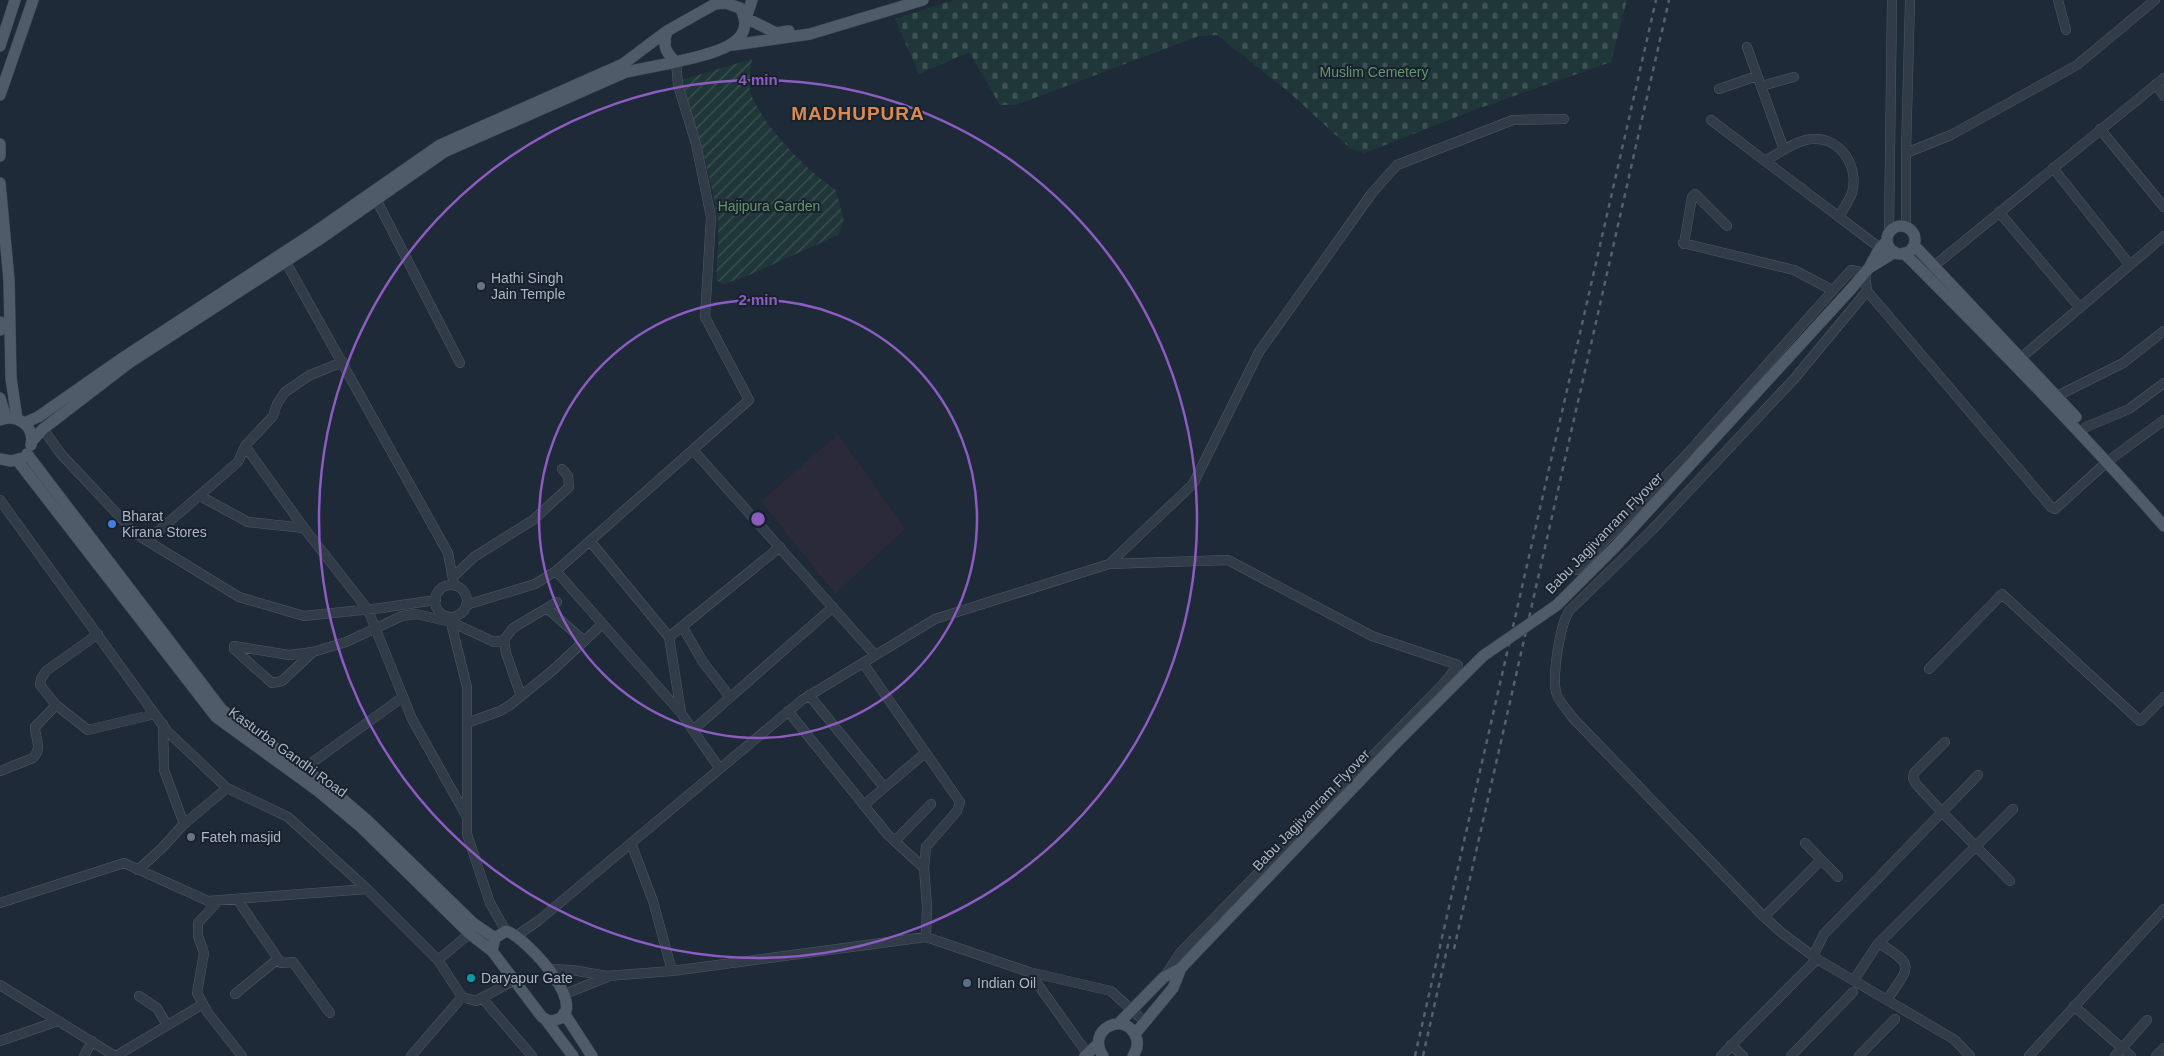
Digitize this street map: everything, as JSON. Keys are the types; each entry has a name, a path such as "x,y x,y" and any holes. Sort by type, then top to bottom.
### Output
{"main road":[{"path":"0,46 15,0"},
{"path":"0,95 33,0"},
{"path":"733,45 746,28 746,18 752,0"},
{"path":"0,471 43,429 128,363 284,258 440,145 623,64 667,31 717,2 740,8 746,18 776,33 814,26 902,0"},
{"path":"8,419 38,417 124,357 284,258 376,199 444,152 518,118 626,72 676,62 733,45 810,34 923,0"},
{"path":"667,31 664,44 667,54 676,62"},
{"path":"0,144 0,156"},
{"path":"0,183 9,280 11,378 8,419"},
{"path":"1867,271 1885,240 1897,226 1906,226 1915,236 1914,245 2018,360 2164,515"},
{"path":"1885,240 1888,246 1900,253 2057,396 2086,428 2164,526"},
{"path":"1867,271 1914,245"},
{"name":"Babu Jagjivanram Flyover","path":"1181,968 1396,743 1483,656 1558,605 1615,547 1867,271"},
{"path":"0,322 0,330"},
{"path":"0,398 8,419 29,428 32,441"},
{"name":"Kasturba Gandhi Road","path":"14,459 222,710 303,769 368,821 474,930 545,1020"},
{"name":"Kasturba Gandhi Road","path":"14,459 216,717 318,790 474,930 495,938"},
{"path":"492,951 495,938 511,934 548,969 565,994 567,1003 564,1013 555,1020 545,1020"},
{"path":"1119,1024 1164,977 1181,968"},
{"path":"1135,1034 1173,988 1181,968"},
{"path":"564,1013 592,1056"},
{"path":"545,1020 573,1056"},
{"path":"1087,1055 1098,1044 1102,1032 1112,1024 1131,1028 1135,1034 1137,1053"},
{"path":"1098,1044 1103,1056"}],"street":[{"path":"1711,120 1839,217 1885,240 1892,53 1892,0"},
{"path":"1906,226 1910,0"},
{"path":"2058,0 2066,30"},
{"path":"1906,153 1951,135 2078,65 2155,0"},
{"path":"1747,47 1784,150"},
{"path":"1892,53 1908,55"},
{"path":"313,652 282,681 272,683 234,649 234,646 289,655 313,652 376,629 402,616 416,614 450,619 460,614 466,605 534,584 556,571 749,400 705,317 711,217 696,144 678,85 676,62"},
{"path":"1719,89 1757,76"},
{"path":"1761,86 1794,77"},
{"path":"1934,266 2164,78"},
{"path":"2156,84 2164,96"},
{"path":"1109,564 1193,484 1259,352 1372,194 1398,165 1514,120 1564,119"},
{"path":"2100,129 2164,208"},
{"path":"1766,161 1784,150 1813,138 1834,143 1849,159 1854,177 1852,194 1839,217"},
{"path":"2053,168 2130,264"},
{"path":"1727,226 1695,194 1692,197 1684,243 1794,270 1832,290"},
{"path":"376,199 460,363"},
{"path":"2000,212 2080,308"},
{"path":"2018,360 2164,236"},
{"path":"284,258 448,553 454,581 463,590 466,605"},
{"path":"1577,570 1688,453 1851,270 1867,271 1867,291 1794,379 1652,530 1569,611 1562,623 1556,664 1556,694 1573,718 1764,917 1815,958 1955,1040 1970,1056"},
{"path":"1867,291 2055,510 2060,508 2111,459 2164,420"},
{"path":"2057,396 2123,363 2164,331"},
{"path":"147,541 238,462 245,446 273,416 276,404 285,392 310,375 343,362"},
{"path":"2086,428 2129,409 2164,383"},
{"path":"43,429 68,461 136,534 239,597 304,616 368,610 436,600"},
{"path":"245,446 304,528 368,610 412,719 467,817"},
{"path":"693,450 875,655"},
{"path":"557,602 514,628 504,640 494,642 450,619 438,609 436,600 437,594 454,581 474,557 533,520 569,487 568,476 562,469"},
{"path":"200,496 248,522 304,528"},
{"path":"0,500 162,724 227,788 288,817 367,889 438,960 462,997 468,1001 483,999 514,981"},
{"path":"590,541 669,637 681,712"},
{"path":"669,637 780,548"},
{"path":"450,619 467,687 467,834 487,895 511,934 538,921 809,695 935,619 1109,564 1228,560 1372,636 1458,666 1180,953 1164,977"},
{"path":"556,571 681,712 720,769"},
{"path":"1929,670 2002,594 2140,721 2164,697"},
{"path":"693,730 832,607"},
{"path":"548,609 584,641"},
{"path":"682,626 704,662 730,698"},
{"path":"467,723 500,711 521,696 597,629"},
{"path":"98,634 46,671 40,685 56,705 88,730 156,714"},
{"path":"504,640 506,652 521,696"},
{"path":"863,662 960,802 957,811 926,847 924,868 927,906 926,936"},
{"path":"809,695 884,787"},
{"path":"303,769 403,697"},
{"path":"0,770 33,758 37,754 39,747 35,727 56,705"},
{"path":"788,711 895,841 924,868"},
{"path":"162,724 164,770 184,824"},
{"path":"1946,742 1913,778 1916,784 1942,812 2010,881"},
{"path":"864,805 925,753"},
{"path":"1721,1056 1815,958 1824,934 1978,775"},
{"path":"138,870 184,824 227,788"},
{"path":"895,841 931,804"},
{"path":"1854,980 1879,943 2013,809"},
{"path":"631,843 653,901 672,971"},
{"path":"1805,843 1838,877"},
{"path":"1764,917 1821,860"},
{"path":"0,903 124,863 208,901 367,889"},
{"path":"236,899 281,963 293,962 330,1013"},
{"path":"219,900 198,922 198,936 204,953 197,993 202,1004 242,1056"},
{"path":"2029,1056 2164,909"},
{"path":"438,960 474,930"},
{"path":"548,969 572,970 607,976 672,971 926,936 1029,972 1111,991 1145,1022"},
{"path":"1879,943 1902,958 1906,963 1907,970 1887,1000"},
{"path":"236,994 278,959"},
{"path":"1029,972 1087,1055"},
{"path":"565,994 607,976"},
{"path":"0,985 116,1056 202,1004"},
{"path":"1791,1056 1853,992"},
{"path":"138,996 157,1008 167,1025"},
{"path":"411,1056 462,997"},
{"path":"483,999 532,1056"},
{"path":"2074,1006 2131,1056"},
{"path":"1859,1056 1895,1018"},
{"path":"2115,1056 2148,1020"},
{"path":"0,1041 58,1021"},
{"path":"84,1056 92,1041"},
{"path":"1731,1045 1743,1056"},
{"path":"2156,1056 2164,1048"}],"shaded area":[{"path":"838,434 905,529 835,594 761,501"}],"green space":[{"name":"Muslim Cemetery","path":"954,0 1627,0 1611,62 1474,110 1365,153 1351,149 1290,93 1217,35 1199,36 1016,105 1000,105 969,52 919,74 895,19"},
{"name":"Hajipura Garden","path":"752,59 749,86 757,107 776,134 800,160 836,190 844,221 838,235 745,277 723,284 716,280 718,230 714,197 682,80"}],"railway":[{"path":"1415,1056 1656,0"},
{"path":"1454,949 1669,0"},
{"path":"1423,1056 1450,936"}],"place":[{"name":"Hathi Singh Jain Temple","path":"481,286"},
{"name":"Bharat Kirana Stores","path":"112,524"},
{"name":"Fateh masjid","path":"191,837"},
{"name":"Daryapur Gate","path":"471,978"},
{"name":"Indian Oil","path":"967,983"}],"district":[{"name":"MADHUPURA","path":"858,113"}]}
